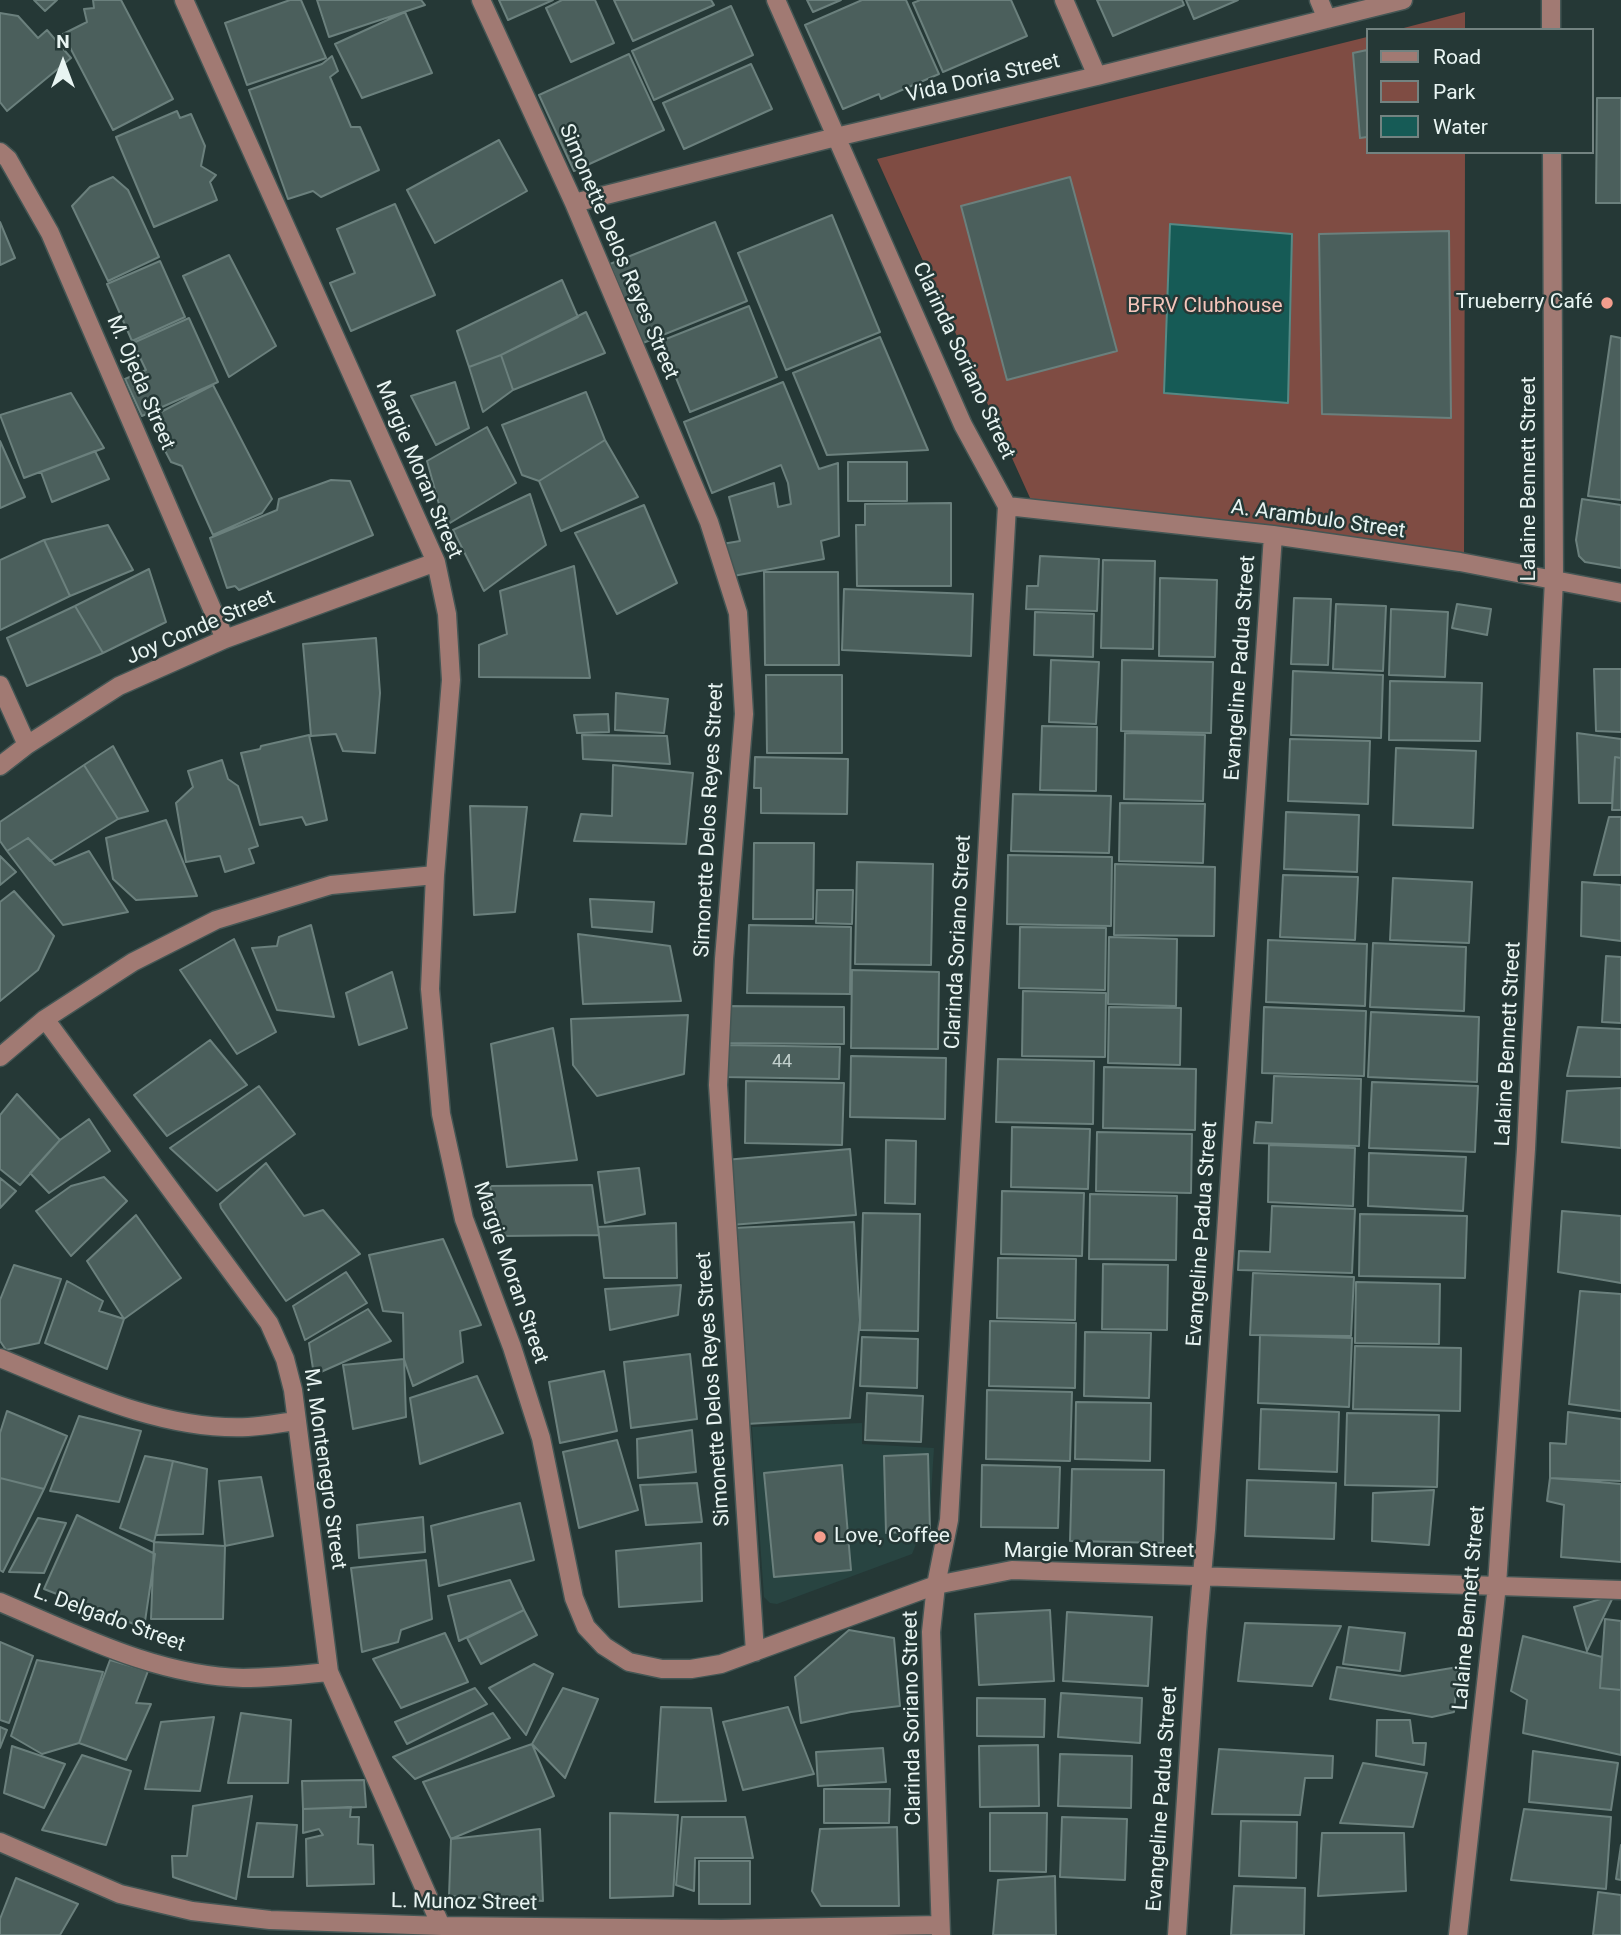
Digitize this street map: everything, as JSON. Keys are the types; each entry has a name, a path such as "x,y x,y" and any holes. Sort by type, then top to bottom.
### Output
{"street":[{"name":"Margie Moran Street","path":"184,0 436,562 447,614 451,680 435,875 430,989 441,1114 464,1219 512,1347 541,1438 573,1598 586,1627 604,1646 629,1662 662,1668 691,1668 721,1664 936,1585 1012,1570 1621,1590"},
{"name":"Simonette Delos Reyes Street","path":"481,0 574,203 709,522 738,613 744,714 724,959 718,1085 755,1652"},
{"name":"Clarinda Soriano Street","path":"776,0 963,425 1007,506 950,1520 936,1585 931,1632 940,1930"},
{"path":"1064,0 1097,76"},
{"path":"1319,0 1327,19"},
{"name":"Vida Doria Street","path":"574,203 836,136 1097,76 1403,0"},
{"path":"1551,0 1551,28"},
{"name":"M. Ojeda Street","path":"0,152 8,159 50,233 225,639"},
{"name":"Lalaine Bennett Street","path":"1458,1935 1497,1585 1526,1149 1554,580 1552,154"},
{"name":"A. Arambulo Street","path":"1007,506 1273,535 1460,562 1621,593"},
{"name":"Evangeline Padua Street","path":"1177,1935 1273,535"},
{"name":"Joy Conde Street","path":"0,766 27,745 119,687 225,639 436,562"},
{"path":"0,685 27,745"},
{"path":"0,1057 45,1018 133,962 216,920 331,885 435,875"},
{"name":"M. Montenegro Street","path":"45,1018 268,1323 285,1359 293,1390 329,1672 444,1930"},
{"path":"0,1358 95,1397 169,1419 247,1427 296,1421"},
{"name":"L. Delgado Street","path":"0,1602 113,1649 159,1665 199,1674 243,1678 329,1672"},
{"name":"L. Munoz Street","path":"0,1842 120,1894 192,1911 270,1920 444,1930 940,1930"}],"shaded area":[{"path":"862,1423 862,1444 934,1448 930,1511 912,1554 777,1604 770,1603 764,1597 752,1427"}],"green space":[{"path":"1465,12 1465,28 1404,28"},
{"name":"BFRV Clubhouse","path":"1366,37 1366,154 1465,154 1464,562 1035,509 877,159"}],"water":[{"path":"1170,224 1292,234 1288,403 1164,393"}],"building":[{"path":"34,0 57,0 45,11"},
{"path":"93,0 121,0 173,99 113,130 63,34 87,22 84,9 94,8"},
{"path":"290,0 301,0 326,58 247,85 225,23"},
{"path":"317,0 421,0 425,5 329,37"},
{"path":"499,0 553,0 508,20"},
{"path":"562,0 595,0 614,43 571,62 546,8"},
{"path":"614,0 711,0 714,5 633,41"},
{"path":"807,0 841,0 813,12"},
{"path":"862,0 906,0 939,74 881,99 879,94 843,109 805,25"},
{"path":"920,0 1011,0 1027,36 943,72 913,3"},
{"path":"1097,0 1182,0 1184,5 1113,36"},
{"path":"1186,0 1238,0 1194,19"},
{"path":"731,6 753,55 654,100 632,51"},
{"path":"405,12 432,73 362,98 335,44"},
{"path":"0,13 18,16 38,38 47,30 71,58 7,111 0,102"},
{"path":"1366,50 1366,137 1360,138 1353,53"},
{"path":"629,54 664,130 574,171 539,95"},
{"path":"332,56 338,71 330,77 351,127 360,127 379,170 321,197 313,191 288,199 249,90 322,64"},
{"path":"751,64 772,109 684,149 663,103"},
{"path":"1597,98 1621,98 1621,203 1596,203"},
{"path":"177,111 180,118 191,114 205,146 201,166 216,175 210,182 217,200 154,227 116,137"},
{"path":"499,140 527,191 435,243 407,190"},
{"path":"113,177 128,190 159,257 108,281 72,206 90,187"},
{"path":"1070,177 1117,351 1007,380 961,206"},
{"path":"395,204 435,295 351,331 330,283 355,273 337,229"},
{"path":"832,215 880,332 786,370 738,253"},
{"path":"0,222 15,258 0,265"},
{"path":"715,222 747,301 643,343 610,264"},
{"name":"BFRV Clubhouse","path":"1449,231 1451,418 1322,414 1319,234"},
{"path":"229,255 276,346 229,377 183,276"},
{"path":"160,261 185,317 132,341 107,284"},
{"path":"562,280 578,317 501,355 469,367 457,331"},
{"path":"749,306 777,377 690,412 661,341"},
{"path":"586,312 605,353 513,390 501,355"},
{"path":"189,318 218,382 142,416 125,379 146,370 133,343"},
{"path":"1611,336 1621,338 1621,500 1588,496"},
{"path":"880,337 928,450 827,455 793,373"},
{"path":"501,355 513,390 483,412 469,367"},
{"path":"455,382 469,428 436,445 411,396"},
{"path":"783,382 819,469 838,463 839,536 821,541 824,559 728,577 722,544 740,541 729,497 774,483 778,507 791,504 788,483 781,465 712,493 684,422"},
{"path":"213,385 272,499 262,513 213,535 182,466 171,462 161,443 169,439 157,414"},
{"path":"586,392 605,440 539,481 522,475 502,425"},
{"path":"71,393 104,448 24,478 0,415"},
{"path":"487,427 516,483 445,526 427,461"},
{"path":"605,440 638,497 561,531 539,481"},
{"path":"0,441 25,497 0,508"},
{"path":"95,451 109,479 52,502 41,472"},
{"path":"848,462 907,462 907,501 848,501"},
{"path":"331,480 350,481 373,535 239,590 235,586 227,588 210,538 277,510 279,499"},
{"path":"530,494 546,545 484,591 453,530"},
{"path":"1582,499 1621,505 1621,568 1585,562 1579,556 1576,540"},
{"path":"951,503 951,586 857,586 856,525 865,525 865,504"},
{"path":"644,505 677,583 617,614 575,533"},
{"path":"108,525 133,570 70,596 44,540"},
{"path":"44,540 70,596 0,630 0,560"},
{"path":"1040,556 1099,559 1097,611 1026,609 1027,586 1038,586"},
{"path":"1103,560 1155,561 1153,649 1101,648"},
{"path":"574,566 590,678 479,677 479,645 507,634 500,591"},
{"path":"149,569 166,622 103,653 75,606"},
{"path":"764,572 838,572 839,665 765,665"},
{"path":"1160,578 1217,580 1215,657 1159,656"},
{"path":"844,589 973,594 971,656 842,650"},
{"path":"1294,598 1331,599 1328,665 1291,664"},
{"path":"1336,604 1386,606 1383,671 1333,669"},
{"path":"1457,604 1491,609 1487,635 1452,628"},
{"path":"75,606 103,653 27,686 7,638"},
{"path":"1391,609 1448,612 1445,677 1389,675"},
{"path":"1035,612 1094,614 1093,657 1034,655"},
{"path":"376,638 380,693 375,753 343,751 336,734 311,736 303,644"},
{"path":"1051,660 1099,662 1096,724 1049,722"},
{"path":"1122,660 1213,662 1211,733 1121,731"},
{"path":"1594,669 1621,669 1621,732 1596,731"},
{"path":"1293,671 1383,675 1381,738 1291,735"},
{"path":"766,675 842,675 842,753 767,753"},
{"path":"1390,681 1482,683 1480,741 1389,740"},
{"path":"616,693 668,699 664,733 615,730"},
{"path":"608,714 609,732 577,733 574,715"},
{"path":"1042,726 1097,727 1096,791 1040,790"},
{"path":"1125,733 1205,735 1203,801 1124,799"},
{"path":"1577,733 1621,739 1621,758 1615,757 1612,803 1579,803"},
{"path":"309,735 327,820 306,825 302,817 260,825 241,753"},
{"path":"582,735 667,736 670,764 583,759"},
{"path":"1290,739 1370,741 1368,804 1288,801"},
{"path":"113,746 148,811 118,819 84,765"},
{"path":"1396,748 1476,751 1473,828 1393,825"},
{"path":"755,757 848,759 847,814 761,813 761,788 754,788"},
{"path":"1615,757 1621,758 1621,810 1612,810"},
{"path":"222,760 228,779 238,786 258,846 249,849 254,863 225,872 220,856 186,862 176,803 193,787 188,771"},
{"path":"84,765 118,819 50,861 28,838 7,851 0,841 0,822"},
{"path":"613,765 693,773 686,844 574,841 581,814 612,816"},
{"path":"1013,794 1111,796 1109,853 1011,851"},
{"path":"1120,803 1205,804 1203,863 1119,861"},
{"path":"470,806 527,807 515,912 474,915"},
{"path":"1286,812 1359,815 1357,872 1284,869"},
{"path":"1609,817 1621,817 1621,875 1594,875"},
{"path":"166,820 197,896 136,900 113,879 106,838"},
{"path":"28,838 55,865 89,851 128,912 63,925 7,851"},
{"path":"754,843 814,843 813,919 753,919"},
{"path":"1008,855 1112,857 1111,926 1007,924"},
{"path":"0,856 16,872 0,885"},
{"path":"857,862 933,864 931,965 855,964"},
{"path":"1115,864 1215,867 1214,936 1114,935"},
{"path":"1283,875 1358,877 1355,940 1280,937"},
{"path":"1393,878 1472,882 1469,943 1390,940"},
{"path":"1582,882 1621,885 1621,941 1581,936"},
{"path":"817,890 853,890 852,924 816,923"},
{"path":"14,891 54,936 38,970 0,1001 0,902"},
{"path":"590,899 654,902 652,932 592,927"},
{"path":"311,925 334,1017 277,1010 252,948 277,946 279,937"},
{"path":"749,925 851,927 850,994 747,993"},
{"path":"1020,927 1106,928 1105,990 1019,988"},
{"path":"578,934 670,946 681,1001 583,1004"},
{"path":"1109,937 1177,939 1176,1006 1108,1004"},
{"path":"234,939 276,1032 237,1054 180,970"},
{"path":"1268,940 1367,944 1365,1006 1266,1002"},
{"path":"1373,943 1466,947 1464,1011 1370,1007"},
{"path":"1606,956 1621,957 1621,1023 1602,1022"},
{"path":"852,970 939,972 938,1049 851,1048"},
{"path":"392,972 407,1028 359,1045 346,993"},
{"path":"1023,991 1106,993 1105,1057 1022,1056"},
{"path":"723,1006 844,1007 844,1044 723,1043"},
{"path":"1109,1007 1181,1008 1180,1065 1108,1063"},
{"path":"1264,1007 1366,1011 1364,1076 1262,1073"},
{"path":"1371,1012 1479,1017 1477,1082 1368,1077"},
{"path":"688,1015 684,1074 597,1096 573,1065 571,1019"},
{"path":"1578,1027 1621,1029 1621,1077 1567,1076"},
{"path":"553,1028 577,1160 507,1167 491,1044"},
{"path":"210,1040 247,1085 167,1136 134,1095"},
{"path":"725,1045 840,1047 839,1079 724,1077"},
{"path":"851,1056 946,1058 945,1119 850,1117"},
{"path":"998,1059 1094,1061 1093,1124 996,1122"},
{"path":"1104,1067 1196,1069 1195,1130 1103,1128"},
{"path":"1274,1076 1361,1079 1359,1146 1254,1143 1256,1122 1272,1123"},
{"path":"746,1081 844,1083 842,1145 745,1143"},
{"path":"1372,1082 1478,1086 1475,1152 1369,1148"},
{"path":"259,1086 295,1134 217,1191 170,1148"},
{"path":"1621,1088 1621,1148 1562,1142 1567,1091"},
{"path":"17,1094 60,1140 20,1185 0,1169 0,1115"},
{"path":"89,1119 110,1151 49,1193 30,1173 60,1140"},
{"path":"1012,1127 1090,1129 1088,1189 1011,1187"},
{"path":"1097,1132 1192,1134 1191,1193 1096,1191"},
{"path":"886,1140 916,1141 915,1204 885,1203"},
{"path":"1269,1145 1355,1148 1353,1206 1268,1202"},
{"path":"850,1149 856,1215 731,1225 725,1160"},
{"path":"1369,1153 1466,1157 1463,1211 1368,1206"},
{"path":"266,1163 304,1216 323,1210 360,1254 286,1301 220,1204"},
{"path":"639,1168 645,1214 605,1223 598,1172"},
{"path":"104,1177 127,1201 71,1256 36,1211 71,1186"},
{"path":"0,1178 16,1191 0,1208"},
{"path":"592,1185 599,1235 501,1236 490,1186"},
{"path":"1002,1191 1084,1193 1082,1256 1001,1254"},
{"path":"1090,1194 1177,1196 1176,1260 1089,1259"},
{"path":"1272,1206 1355,1209 1352,1273 1238,1270 1239,1251 1270,1252"},
{"path":"1562,1211 1621,1216 1621,1283 1558,1272"},
{"path":"863,1213 920,1214 918,1331 860,1330"},
{"path":"1360,1214 1467,1216 1465,1278 1359,1276"},
{"path":"136,1215 181,1278 124,1319 87,1261"},
{"path":"854,1222 860,1320 850,1418 746,1424 734,1228"},
{"path":"676,1223 677,1278 604,1278 598,1227"},
{"path":"443,1239 481,1325 460,1331 463,1362 413,1386 404,1359 403,1313 383,1311 369,1255"},
{"path":"998,1258 1076,1259 1075,1320 997,1318"},
{"path":"1103,1264 1168,1265 1167,1330 1102,1329"},
{"path":"14,1265 61,1279 39,1343 6,1350 0,1341 0,1300"},
{"path":"346,1272 367,1303 305,1340 293,1306"},
{"path":"1253,1273 1354,1277 1351,1336 1250,1335"},
{"path":"67,1281 103,1301 99,1311 124,1319 107,1369 45,1343"},
{"path":"1356,1282 1440,1284 1439,1344 1355,1343"},
{"path":"681,1285 678,1315 610,1330 605,1289"},
{"path":"1580,1291 1621,1294 1621,1411 1569,1404"},
{"path":"368,1309 391,1341 314,1375 309,1343"},
{"path":"990,1321 1076,1323 1075,1388 989,1386"},
{"path":"1085,1332 1151,1333 1149,1398 1084,1396"},
{"path":"1260,1335 1352,1338 1349,1407 1258,1403"},
{"path":"862,1337 918,1339 917,1388 860,1386"},
{"path":"1355,1346 1461,1348 1460,1411 1353,1409"},
{"path":"690,1354 697,1419 631,1428 624,1362"},
{"path":"404,1359 406,1417 353,1429 343,1365"},
{"path":"604,1371 617,1431 560,1443 549,1382"},
{"path":"477,1376 503,1433 420,1464 410,1398"},
{"path":"987,1390 1072,1392 1070,1461 986,1459"},
{"path":"867,1393 923,1396 921,1442 865,1440"},
{"path":"1076,1402 1151,1403 1150,1461 1075,1459"},
{"path":"1261,1409 1339,1412 1337,1472 1259,1469"},
{"path":"7,1411 67,1436 44,1489 0,1478 0,1433"},
{"path":"1568,1412 1621,1419 1621,1481 1550,1478 1550,1443 1566,1444"},
{"path":"1347,1413 1439,1415 1437,1487 1345,1485"},
{"path":"79,1416 141,1431 119,1502 50,1491"},
{"path":"692,1430 696,1472 638,1478 637,1439"},
{"path":"617,1440 638,1510 579,1528 563,1452"},
{"path":"928,1454 930,1531 886,1533 884,1456"},
{"path":"145,1456 173,1461 154,1542 120,1528"},
{"path":"173,1461 207,1469 203,1534 156,1535"},
{"path":"842,1465 851,1570 774,1577 764,1473"},
{"path":"982,1465 1060,1467 1058,1528 981,1527"},
{"path":"1072,1469 1164,1470 1163,1543 1070,1541"},
{"path":"261,1477 273,1536 225,1546 219,1481"},
{"path":"0,1478 44,1489 3,1572 0,1570"},
{"path":"1550,1478 1621,1484 1621,1562 1561,1557 1564,1505 1547,1501"},
{"path":"1247,1480 1336,1483 1334,1539 1245,1536"},
{"path":"697,1483 702,1522 646,1525 640,1485"},
{"path":"1434,1490 1429,1545 1372,1541 1373,1493"},
{"path":"520,1503 534,1560 439,1586 431,1526"},
{"path":"77,1515 155,1554 144,1628 44,1589"},
{"path":"423,1517 425,1552 359,1558 357,1525"},
{"path":"38,1518 66,1523 44,1573 9,1572"},
{"path":"154,1542 225,1546 223,1619 151,1619"},
{"path":"701,1543 702,1601 619,1607 616,1551"},
{"path":"426,1560 432,1619 401,1630 398,1642 362,1652 351,1568"},
{"path":"510,1580 524,1610 459,1641 448,1596"},
{"path":"1614,1595 1587,1651 1574,1607"},
{"path":"524,1610 537,1635 481,1664 467,1638"},
{"path":"1050,1610 1054,1681 979,1685 975,1614"},
{"path":"1067,1612 1152,1617 1148,1686 1063,1681"},
{"path":"1605,1619 1621,1621 1621,1690 1600,1688"},
{"path":"1245,1623 1341,1626 1312,1686 1238,1681"},
{"path":"1349,1627 1405,1633 1400,1671 1343,1664"},
{"path":"849,1630 894,1638 900,1706 851,1712 801,1723 795,1677"},
{"path":"445,1633 468,1682 401,1708 373,1659"},
{"path":"1523,1636 1602,1657 1600,1688 1621,1690 1621,1755 1523,1733 1527,1700 1511,1691"},
{"path":"0,1642 33,1656 9,1723 0,1720"},
{"path":"37,1660 103,1672 79,1743 42,1754 11,1736"},
{"path":"110,1660 148,1671 136,1703 151,1704 126,1760 79,1743"},
{"path":"534,1664 553,1674 526,1735 489,1688"},
{"path":"1337,1667 1403,1676 1458,1667 1454,1712 1432,1717 1330,1699"},
{"path":"475,1688 487,1704 407,1744 395,1722"},
{"path":"563,1688 598,1699 565,1778 532,1744"},
{"path":"1061,1693 1142,1698 1140,1743 1058,1737"},
{"path":"977,1698 1045,1699 1044,1737 977,1736"},
{"path":"661,1707 711,1708 726,1801 655,1802"},
{"path":"788,1707 814,1774 743,1790 723,1722"},
{"path":"241,1713 291,1720 288,1783 228,1783"},
{"path":"493,1713 510,1738 415,1779 393,1757"},
{"path":"214,1717 200,1791 145,1789 161,1722"},
{"path":"1377,1720 1410,1720 1413,1743 1426,1743 1424,1765 1376,1756"},
{"path":"0,1727 7,1730 0,1748"},
{"path":"532,1744 554,1796 451,1839 423,1782"},
{"path":"1038,1745 1039,1806 980,1807 979,1746"},
{"path":"12,1746 65,1764 44,1808 4,1793"},
{"path":"883,1748 886,1782 818,1786 816,1752"},
{"path":"1219,1749 1333,1756 1332,1778 1305,1778 1300,1815 1212,1814"},
{"path":"1533,1751 1618,1763 1611,1810 1529,1802"},
{"path":"1060,1754 1132,1756 1131,1808 1058,1806"},
{"path":"82,1755 131,1771 106,1845 42,1830"},
{"path":"1363,1763 1427,1773 1413,1827 1340,1823"},
{"path":"364,1780 366,1807 303,1809 302,1781"},
{"path":"824,1789 890,1789 889,1823 824,1823"},
{"path":"252,1796 236,1899 173,1877 172,1856 187,1856 193,1806"},
{"path":"351,1807 350,1817 359,1817 358,1844 373,1845 374,1884 307,1886 306,1839 323,1835 319,1829 303,1833 303,1809"},
{"path":"1524,1809 1611,1817 1606,1889 1511,1880"},
{"path":"610,1813 678,1815 673,1896 610,1898"},
{"path":"990,1813 1047,1813 1046,1872 990,1871"},
{"path":"682,1817 745,1817 753,1858 695,1858 694,1891 676,1885"},
{"path":"1062,1817 1127,1819 1125,1880 1060,1877"},
{"path":"1241,1821 1297,1822 1296,1878 1239,1876"},
{"path":"257,1823 297,1825 293,1877 248,1877"},
{"path":"897,1827 899,1906 821,1906 812,1891 820,1829"},
{"path":"540,1829 543,1901 449,1896 451,1839"},
{"path":"1322,1833 1404,1833 1406,1891 1318,1896"},
{"path":"1621,1845 1621,1880 1616,1879"},
{"path":"699,1861 750,1861 750,1904 699,1904"},
{"path":"1055,1876 1056,1935 993,1935 998,1880"},
{"path":"16,1878 78,1904 60,1935 0,1935 0,1919"},
{"path":"1234,1886 1305,1888 1304,1935 1231,1935"},
{"path":"1598,1892 1621,1895 1621,1935 1593,1935"}],"place":[{"name":"Trueberry Café","path":"1607,303"},
{"name":"Love, Coffee","path":"820,1537"}]}
